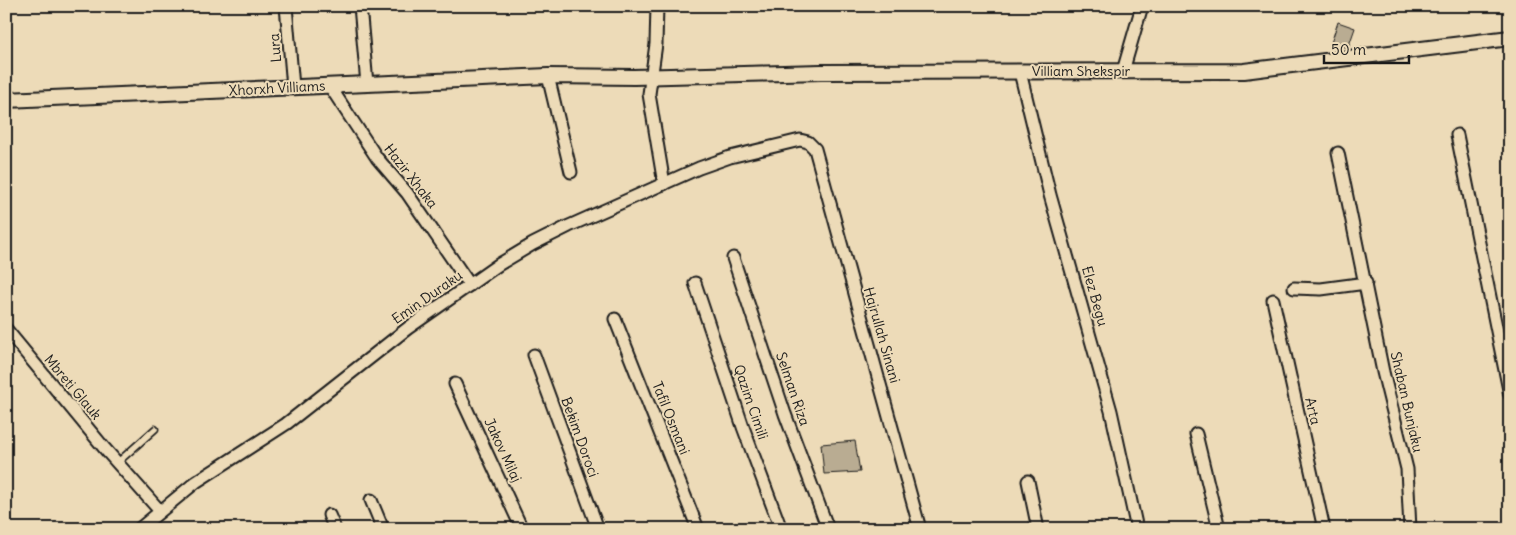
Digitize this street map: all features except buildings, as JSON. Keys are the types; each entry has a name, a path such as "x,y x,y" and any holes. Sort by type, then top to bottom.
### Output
{"street":[{"name":"Lura","path":"286,6 293,87"},
{"path":"360,6 367,84"},
{"path":"658,6 656,44 650,77 650,104 664,184"},
{"path":"1123,71 1142,6"},
{"name":"Villiam Shekspir","path":"650,77 821,72 1244,71 1277,69 1510,38"},
{"name":"Elez Begu","path":"1020,72 1050,195 1111,411 1137,529"},
{"name":"Xhorxh Villiams","path":"6,100 548,76 650,77"},
{"path":"548,76 571,172"},
{"name":"Hazir Xhaka","path":"330,85 377,158 407,193 470,285"},
{"path":"1457,135 1510,395"},
{"name":"Emin Duraku","path":"139,529 203,478 286,424 408,328 498,265 542,239 707,165 764,147 800,140 808,142 815,149"},
{"name":"Hajrullah Sinani","path":"815,149 920,529"},
{"name":"Shaban Bunjaku","path":"1338,153 1383,372 1407,469 1410,529"},
{"name":"Selman Riza","path":"733,258 785,414 828,529"},
{"name":"Qazim Cimili","path":"695,283 743,426 781,529"},
{"path":"1294,288 1321,289 1366,283"},
{"name":"Arta","path":"1273,300 1324,529"},
{"name":"Tafil Osmani","path":"615,319 698,529"},
{"name":"Mbreti Glauk","path":"6,329 160,511"},
{"name":"Bekim Doroci","path":"534,354 598,529"},
{"name":"Jakov Milaj","path":"455,384 522,529"},
{"path":"461,412 516,529"},
{"path":"1196,434 1219,529"},
{"path":"1028,481 1038,529"},
{"path":"372,500 383,529"},
{"path":"329,515 335,529"}],"lane":[{"path":"118,463 154,429"}]}
